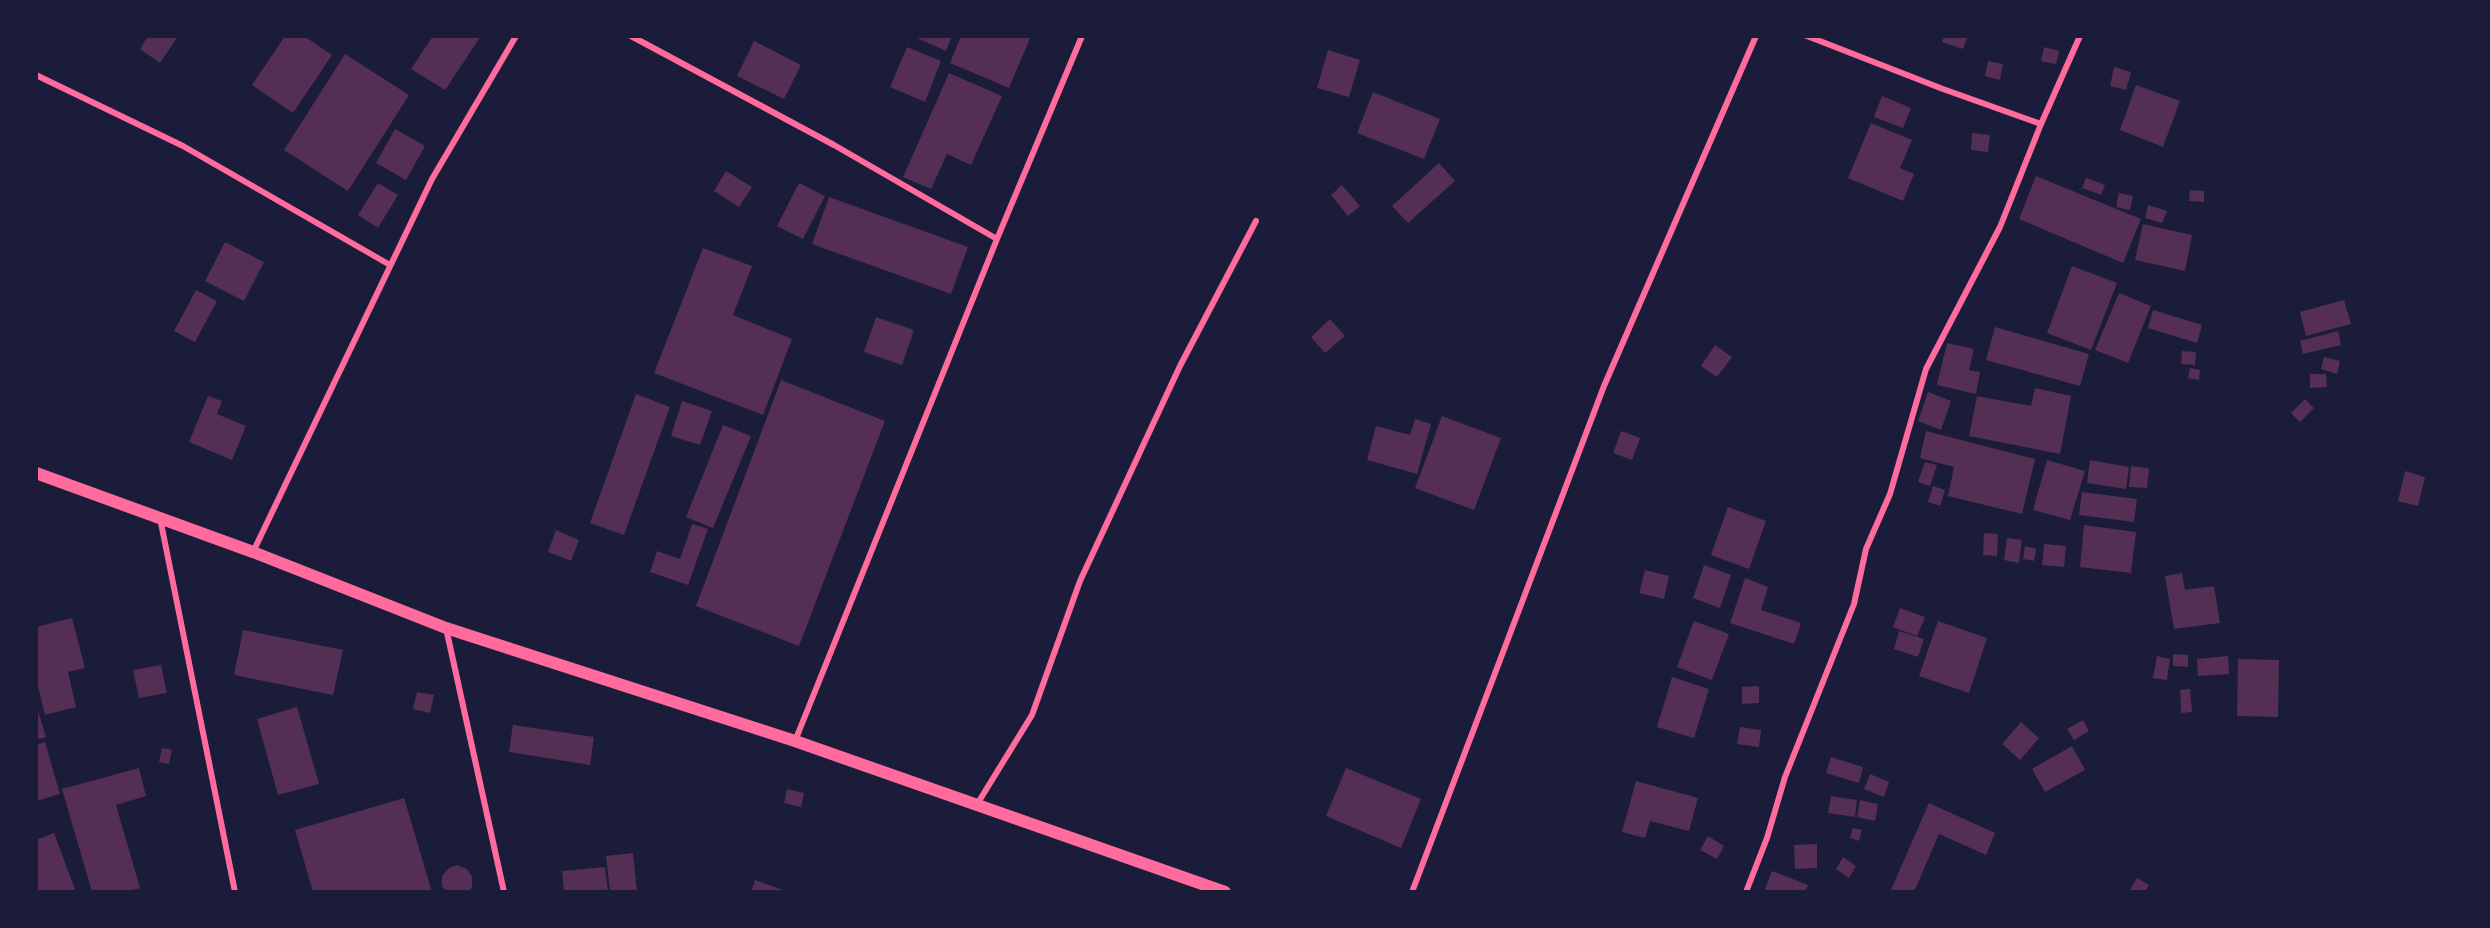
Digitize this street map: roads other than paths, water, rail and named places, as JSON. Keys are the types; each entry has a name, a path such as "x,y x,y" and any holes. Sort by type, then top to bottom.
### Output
{"main road":[{"path":"36,473 253,552 446,628 795,741 1225,892"}],"street":[{"path":"253,552 432,179 516,36"},
{"path":"631,36 834,145 997,239"},
{"path":"795,741 997,239 1082,36"},
{"path":"1412,892 1604,386 1756,36"},
{"path":"1807,36 2041,124"},
{"path":"1746,892 1767,838 1785,777 1854,604 1866,549 1890,494 1926,369 2000,227 2041,124 2080,36"},
{"path":"36,75 183,146 390,265"},
{"path":"976,806 1032,715 1080,581 1180,366 1256,221"},
{"path":"160,518 236,892"},
{"path":"446,628 504,892"}]}
